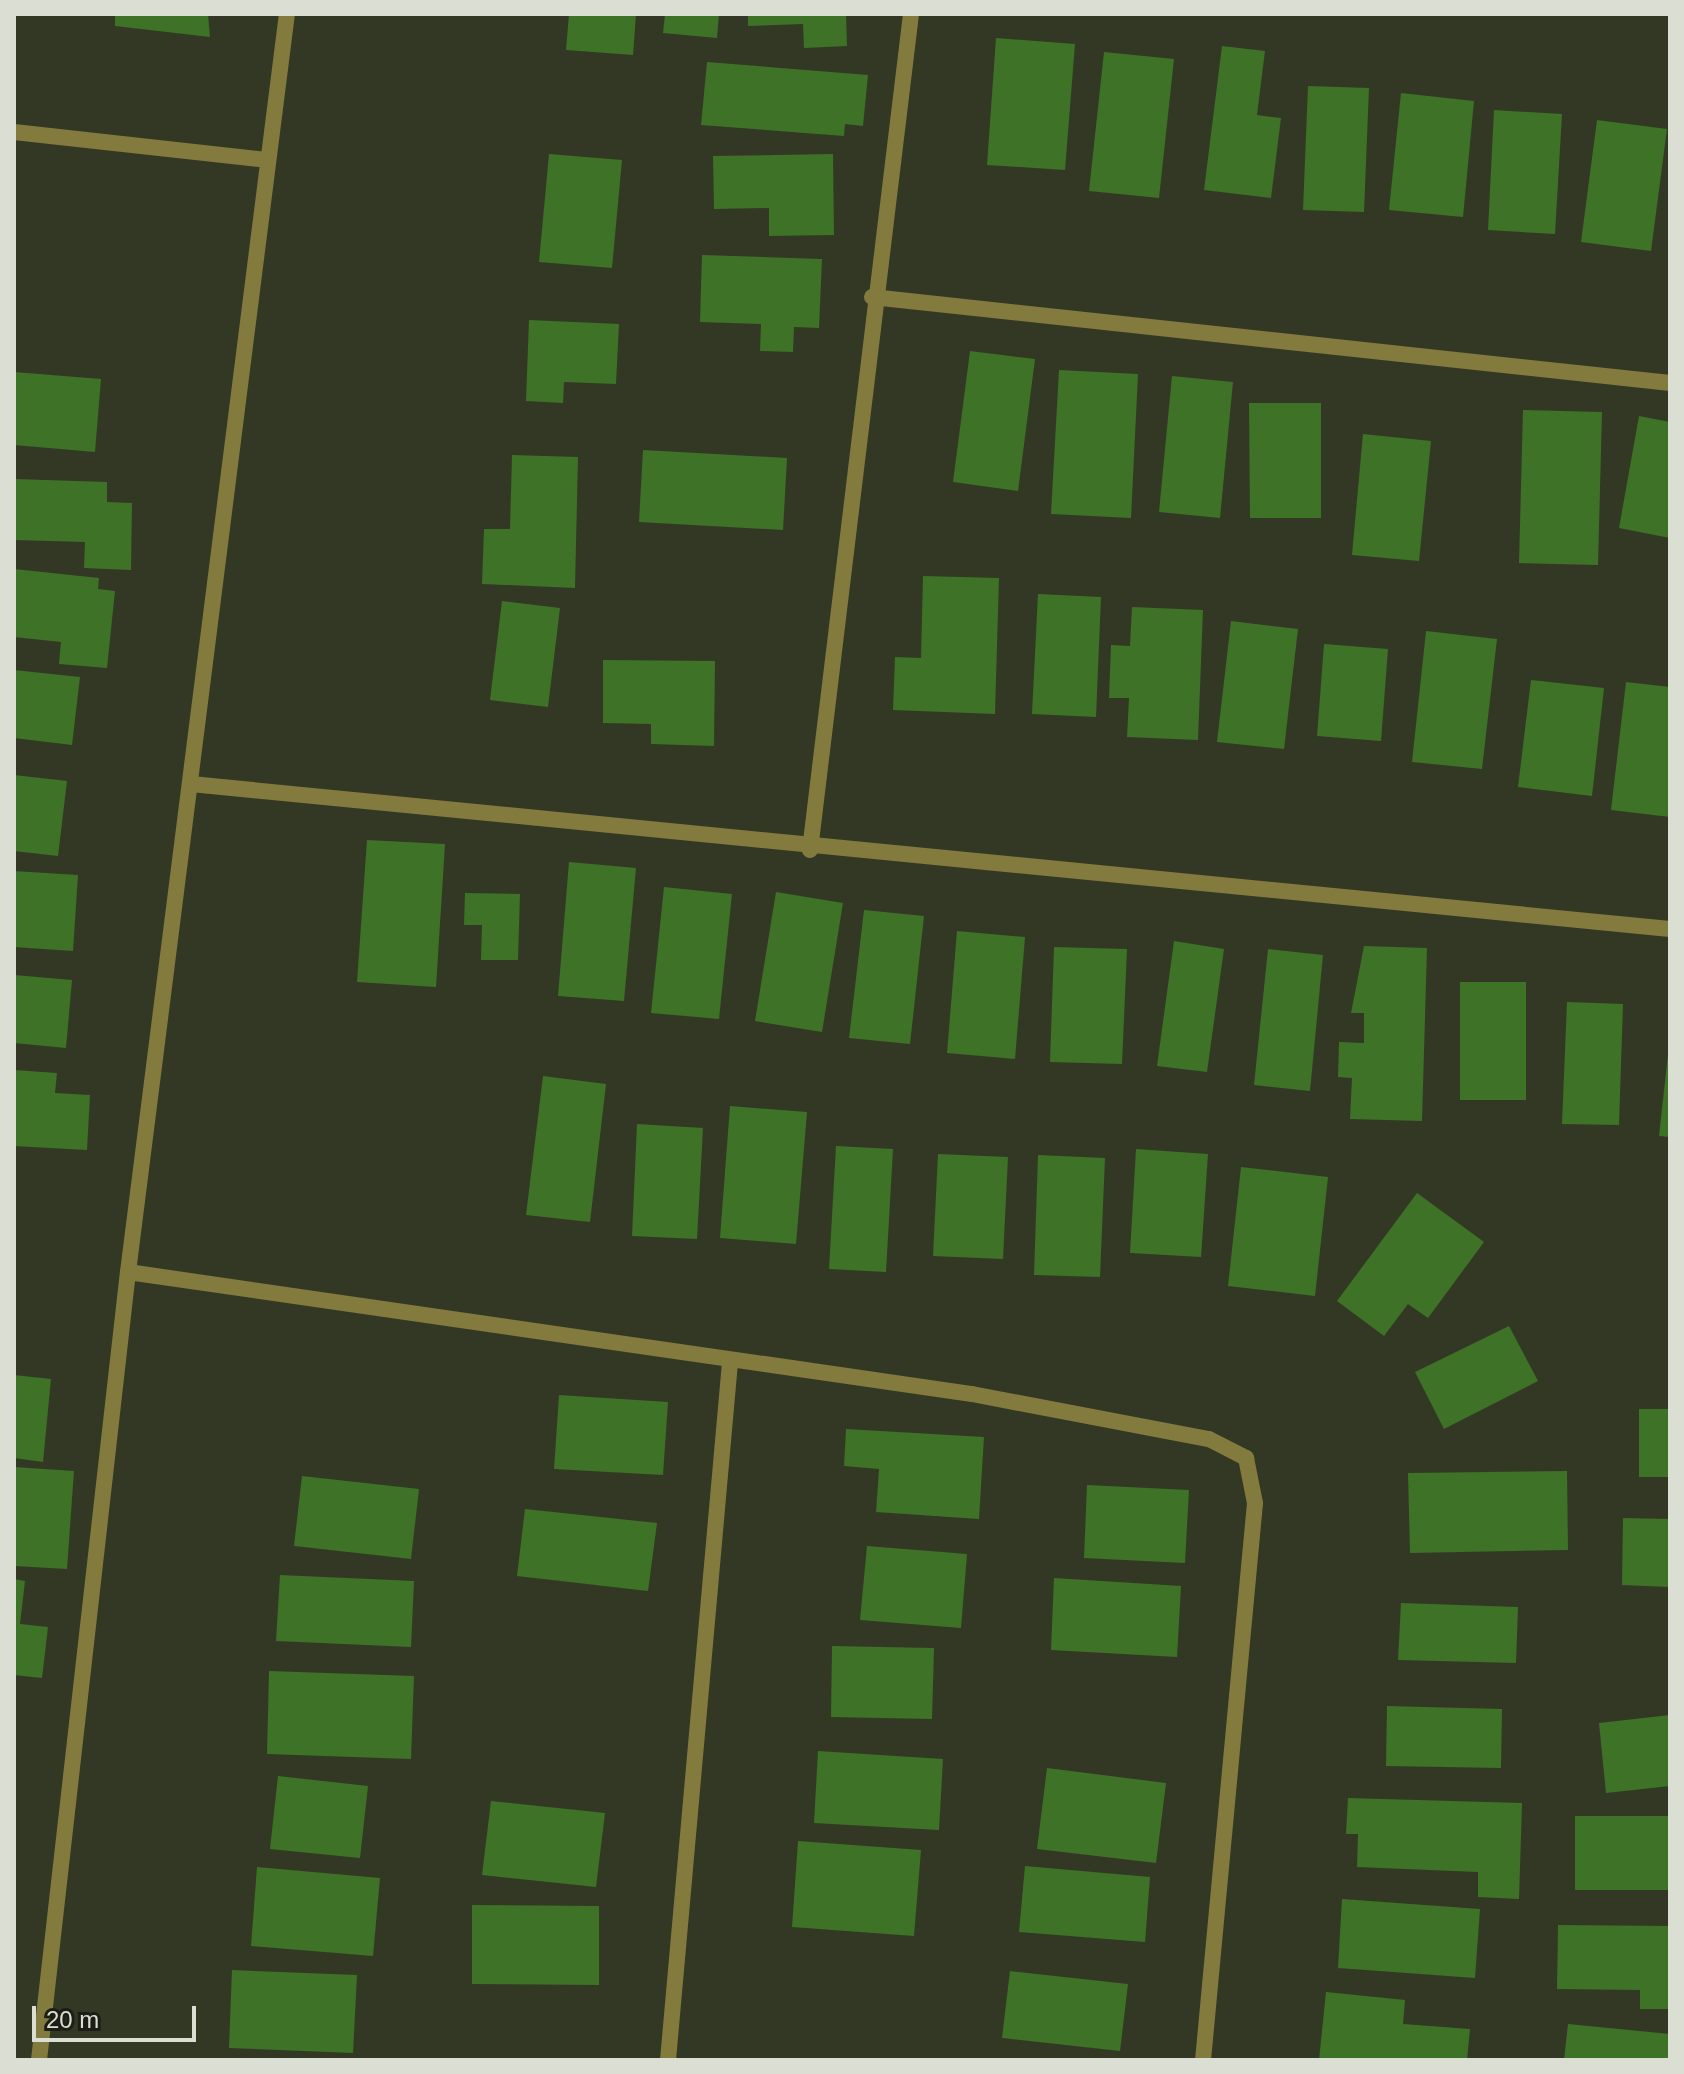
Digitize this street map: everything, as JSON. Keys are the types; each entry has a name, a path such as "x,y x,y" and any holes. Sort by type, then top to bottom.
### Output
{"street":[{"path":"39,2060 128,1272 191,784 266,160 287,14"},
{"path":"810,850 872,297 911,14"},
{"path":"14,132 266,160"},
{"path":"872,297 1670,383"},
{"path":"191,784 810,850 1670,929"},
{"path":"128,1272 730,1363 972,1394 1209,1439 1246,1458 1255,1503 1203,2060"},
{"path":"668,2060 730,1363"}],"building":[{"path":"115,14 208,14 210,37 115,26"},
{"path":"569,14 636,14 633,55 566,50"},
{"path":"665,14 719,14 717,38 663,33"},
{"path":"748,14 846,14 847,46 804,48 803,24 748,26"},
{"path":"996,38 1075,44 1065,170 987,165"},
{"path":"1222,46 1265,51 1257,115 1281,118 1271,198 1204,190"},
{"path":"1104,52 1174,59 1159,198 1089,191"},
{"path":"707,62 868,75 863,126 845,124 844,136 701,125"},
{"path":"1308,86 1369,88 1364,212 1303,210"},
{"path":"1401,93 1474,101 1463,217 1389,210"},
{"path":"1494,110 1562,114 1555,234 1488,230"},
{"path":"1597,120 1667,129 1651,251 1581,242"},
{"path":"549,154 622,160 612,268 539,262"},
{"path":"833,154 834,235 769,236 769,208 714,209 713,156"},
{"path":"702,255 822,259 819,328 794,327 793,352 760,351 761,324 700,322"},
{"path":"529,320 619,324 616,384 564,382 563,403 526,401"},
{"path":"970,351 1035,359 1018,491 953,482"},
{"path":"1059,370 1138,374 1131,518 1051,514"},
{"path":"14,372 101,379 95,452 14,445"},
{"path":"1172,376 1233,382 1220,518 1159,512"},
{"path":"1249,403 1321,403 1321,518 1250,518"},
{"path":"1523,410 1602,412 1598,565 1519,563"},
{"path":"1639,416 1670,422 1670,538 1619,528"},
{"path":"1363,434 1431,441 1419,561 1352,555"},
{"path":"643,450 787,458 783,530 639,522"},
{"path":"512,455 578,457 575,588 482,584 484,529 510,529"},
{"path":"14,479 107,482 107,502 132,503 131,570 84,568 85,542 14,540"},
{"path":"14,569 99,578 98,589 115,591 107,668 59,664 61,642 14,637"},
{"path":"923,576 999,578 995,714 893,710 895,657 921,658"},
{"path":"1038,594 1101,597 1096,717 1032,714"},
{"path":"502,601 560,608 548,707 490,700"},
{"path":"1132,607 1203,610 1198,740 1127,737 1129,698 1109,698 1111,645 1130,646"},
{"path":"1231,621 1298,629 1284,749 1217,742"},
{"path":"1426,631 1497,639 1482,769 1412,762"},
{"path":"1324,644 1388,649 1381,741 1317,736"},
{"path":"603,660 715,661 714,746 651,744 651,724 603,723"},
{"path":"14,670 80,677 72,745 14,738"},
{"path":"1531,680 1604,688 1592,796 1518,787"},
{"path":"1626,682 1670,687 1670,817 1611,810"},
{"path":"14,775 67,781 58,856 14,851"},
{"path":"367,840 445,844 436,987 357,982"},
{"path":"569,862 636,868 624,1001 558,996"},
{"path":"14,871 78,875 73,951 14,947"},
{"path":"664,887 732,894 719,1019 651,1013"},
{"path":"776,892 843,903 822,1032 755,1021"},
{"path":"465,893 520,894 518,960 481,960 482,925 464,925"},
{"path":"864,910 924,916 910,1044 849,1038"},
{"path":"957,931 1025,937 1015,1059 947,1053"},
{"path":"1174,941 1224,949 1207,1072 1157,1066"},
{"path":"1364,946 1427,948 1422,1121 1350,1119 1352,1078 1338,1077 1339,1042 1364,1043 1364,1013 1351,1013"},
{"path":"1054,947 1127,949 1122,1064 1050,1062"},
{"path":"1268,949 1323,955 1310,1091 1254,1085"},
{"path":"14,975 72,980 66,1048 14,1043"},
{"path":"1460,982 1526,982 1526,1100 1460,1100"},
{"path":"1567,1002 1623,1004 1619,1125 1562,1124"},
{"path":"1670,1036 1670,1137 1659,1136"},
{"path":"14,1070 57,1073 55,1093 90,1095 87,1150 14,1146"},
{"path":"543,1076 606,1084 590,1222 526,1215"},
{"path":"730,1106 807,1112 796,1244 720,1238"},
{"path":"637,1124 703,1128 697,1239 632,1236"},
{"path":"836,1146 893,1149 886,1272 829,1269"},
{"path":"1136,1149 1208,1154 1201,1257 1130,1253"},
{"path":"938,1154 1008,1157 1003,1259 933,1256"},
{"path":"1038,1155 1105,1158 1100,1277 1034,1275"},
{"path":"1241,1167 1328,1177 1315,1296 1228,1286"},
{"path":"1417,1193 1484,1242 1428,1318 1408,1304 1384,1336 1337,1301"},
{"path":"1509,1326 1538,1381 1444,1429 1415,1372"},
{"path":"14,1375 51,1379 43,1462 14,1458"},
{"path":"559,1395 668,1402 663,1475 554,1469"},
{"path":"1639,1409 1670,1409 1670,1477 1639,1477"},
{"path":"846,1429 984,1437 979,1519 876,1512 879,1469 844,1466"},
{"path":"14,1467 74,1471 67,1569 14,1566"},
{"path":"1567,1471 1568,1550 1410,1553 1408,1473"},
{"path":"302,1476 419,1489 411,1559 294,1546"},
{"path":"1087,1485 1189,1490 1185,1563 1084,1558"},
{"path":"525,1509 657,1523 648,1591 517,1576"},
{"path":"1623,1518 1670,1519 1670,1587 1622,1585"},
{"path":"867,1546 967,1554 961,1628 860,1620"},
{"path":"280,1575 414,1581 411,1647 276,1641"},
{"path":"1054,1578 1181,1586 1177,1657 1051,1650"},
{"path":"14,1579 25,1581 20,1624 48,1627 42,1678 14,1675"},
{"path":"1401,1603 1518,1607 1516,1663 1398,1660"},
{"path":"832,1646 934,1648 932,1719 831,1717"},
{"path":"269,1671 414,1676 411,1759 267,1754"},
{"path":"1387,1706 1502,1709 1501,1768 1386,1766"},
{"path":"1670,1715 1670,1786 1606,1793 1599,1723"},
{"path":"818,1751 943,1759 939,1830 814,1823"},
{"path":"1047,1768 1166,1783 1156,1863 1037,1849"},
{"path":"278,1776 368,1786 360,1858 270,1849"},
{"path":"1348,1798 1522,1803 1519,1899 1478,1897 1478,1872 1357,1867 1358,1834 1346,1834"},
{"path":"491,1801 605,1813 596,1887 482,1875"},
{"path":"1575,1816 1670,1816 1670,1890 1575,1890"},
{"path":"798,1841 921,1850 914,1936 792,1927"},
{"path":"1025,1866 1150,1877 1145,1942 1019,1932"},
{"path":"257,1867 380,1878 373,1956 251,1946"},
{"path":"1342,1899 1480,1909 1475,1978 1338,1968"},
{"path":"472,1905 599,1906 599,1985 472,1984"},
{"path":"1558,1925 1670,1926 1670,2009 1640,2009 1640,1990 1557,1989"},
{"path":"232,1970 357,1975 353,2053 229,2048"},
{"path":"1010,1971 1128,1984 1120,2051 1002,2038"},
{"path":"1326,1992 1405,2000 1403,2024 1470,2029 1467,2060 1319,2060"},
{"path":"1568,2024 1670,2034 1670,2060 1564,2060"}]}
